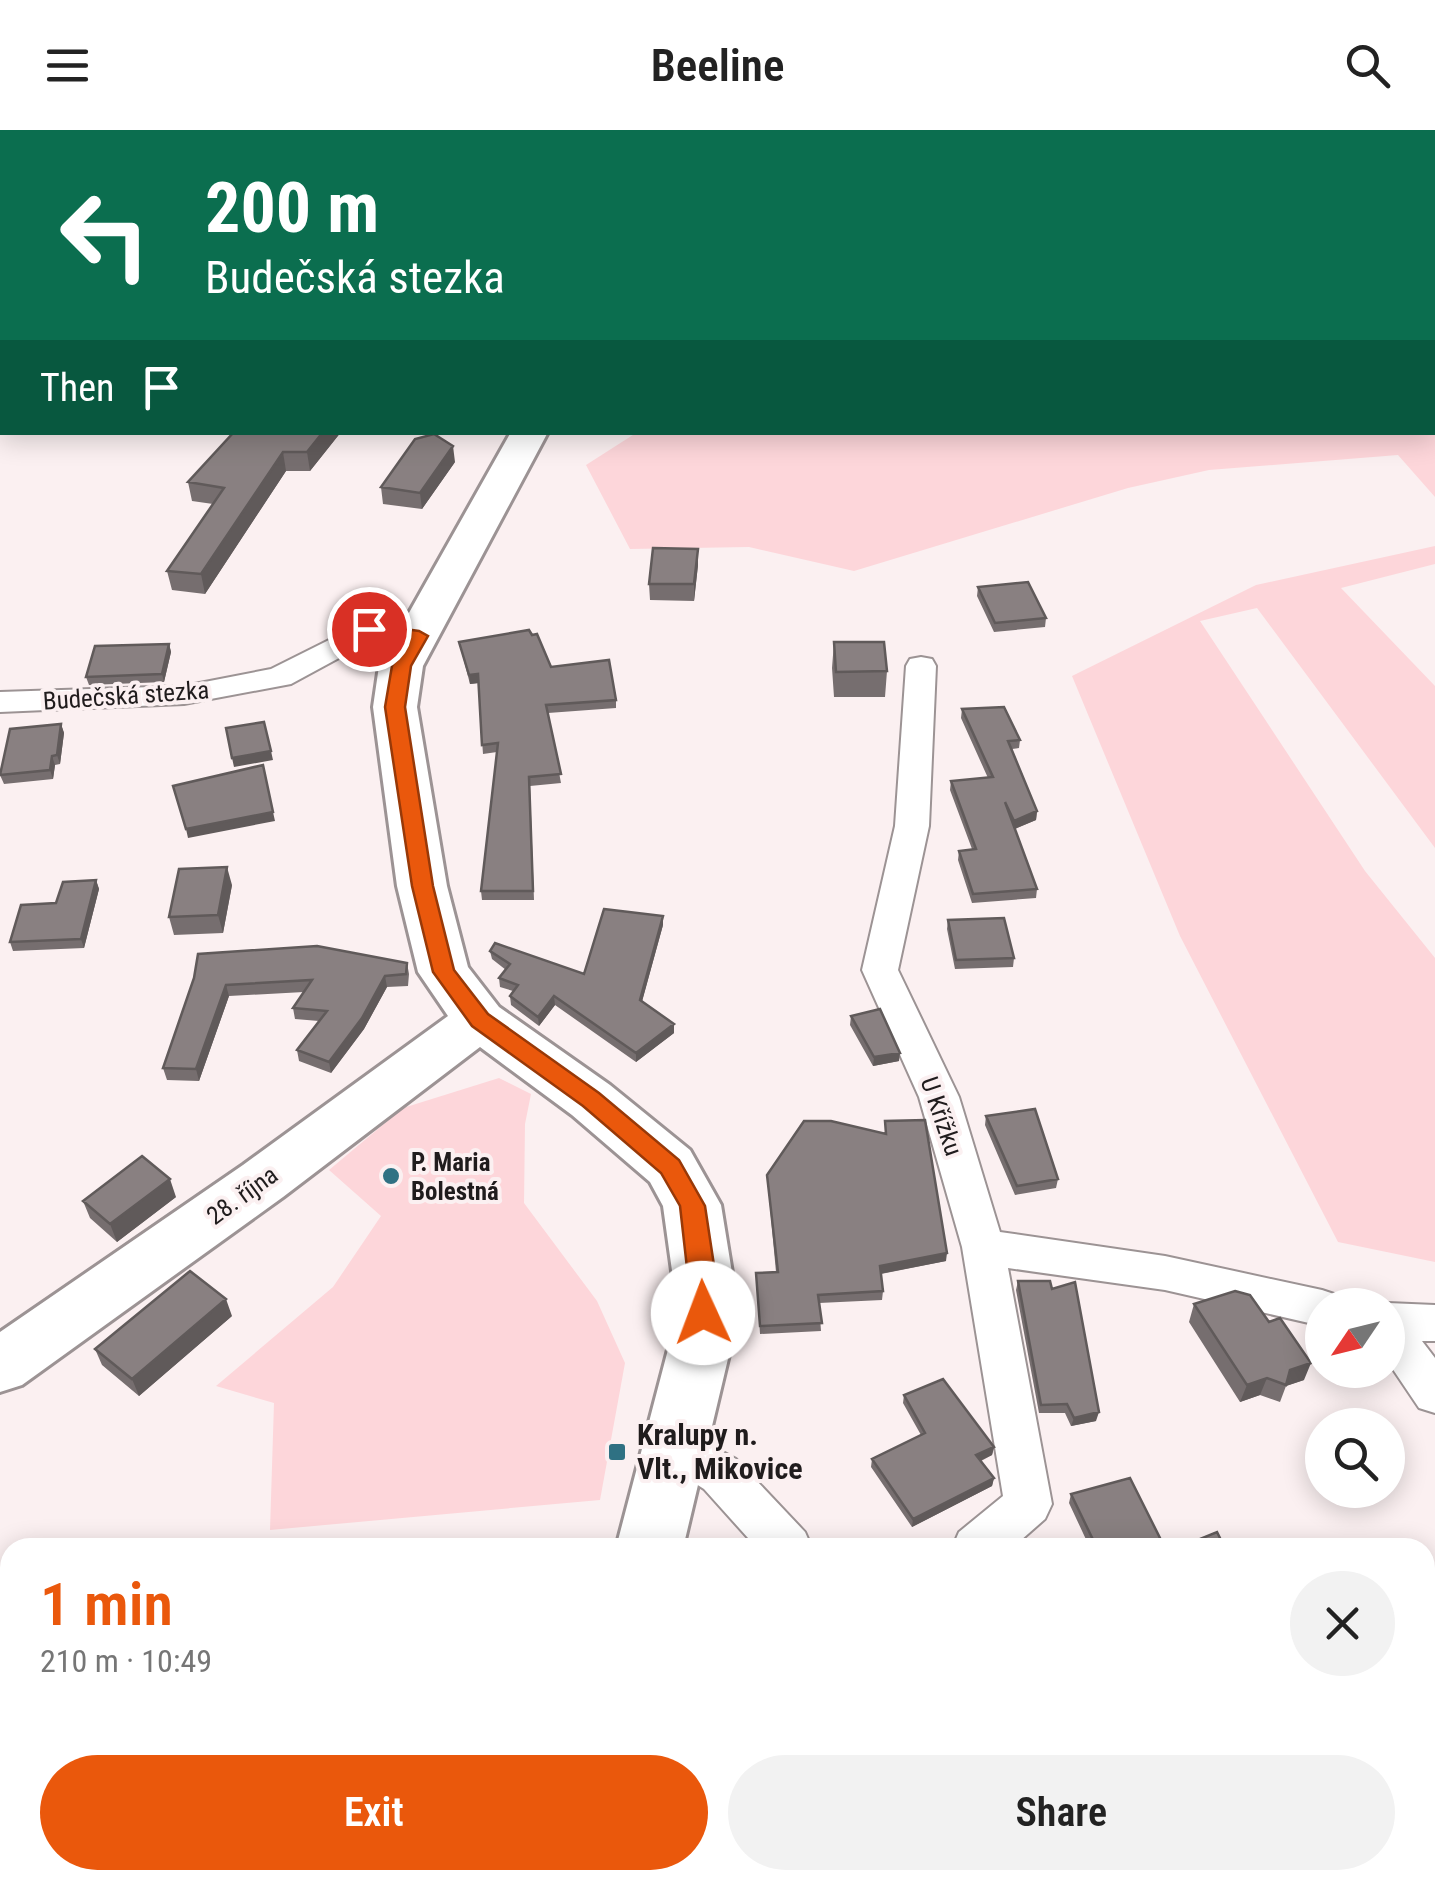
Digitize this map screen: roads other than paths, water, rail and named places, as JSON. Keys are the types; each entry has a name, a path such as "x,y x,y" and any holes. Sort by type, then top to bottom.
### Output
{"main road":[{"path":"528,435 401,666 395,707 422,886 444,972 480,1020 591,1100 670,1166 692,1206 704,1285 701,1342 653,1538"},
{"name":"28. října","path":"0,1366 263,1181 480,1020"}],"street":[{"name":"Budečská stezka","path":"0,702 184,695 280,677 369,629 419,636"},
{"name":"U Křížku","path":"920,666 912,826 880,970 939,1097 984,1247 1028,1504 988,1538"},
{"path":"984,1247 1166,1272 1305,1304"},
{"path":"1405,1324 1435,1323"},
{"path":"1405,1349 1435,1394"},
{"path":"676,1448 720,1474 779,1538"}],"place":[{"name":"P. Maria Bolestná","path":"391,1176"},
{"name":"Kralupy n. Vlt., Mikovice","path":"617,1452"}]}
